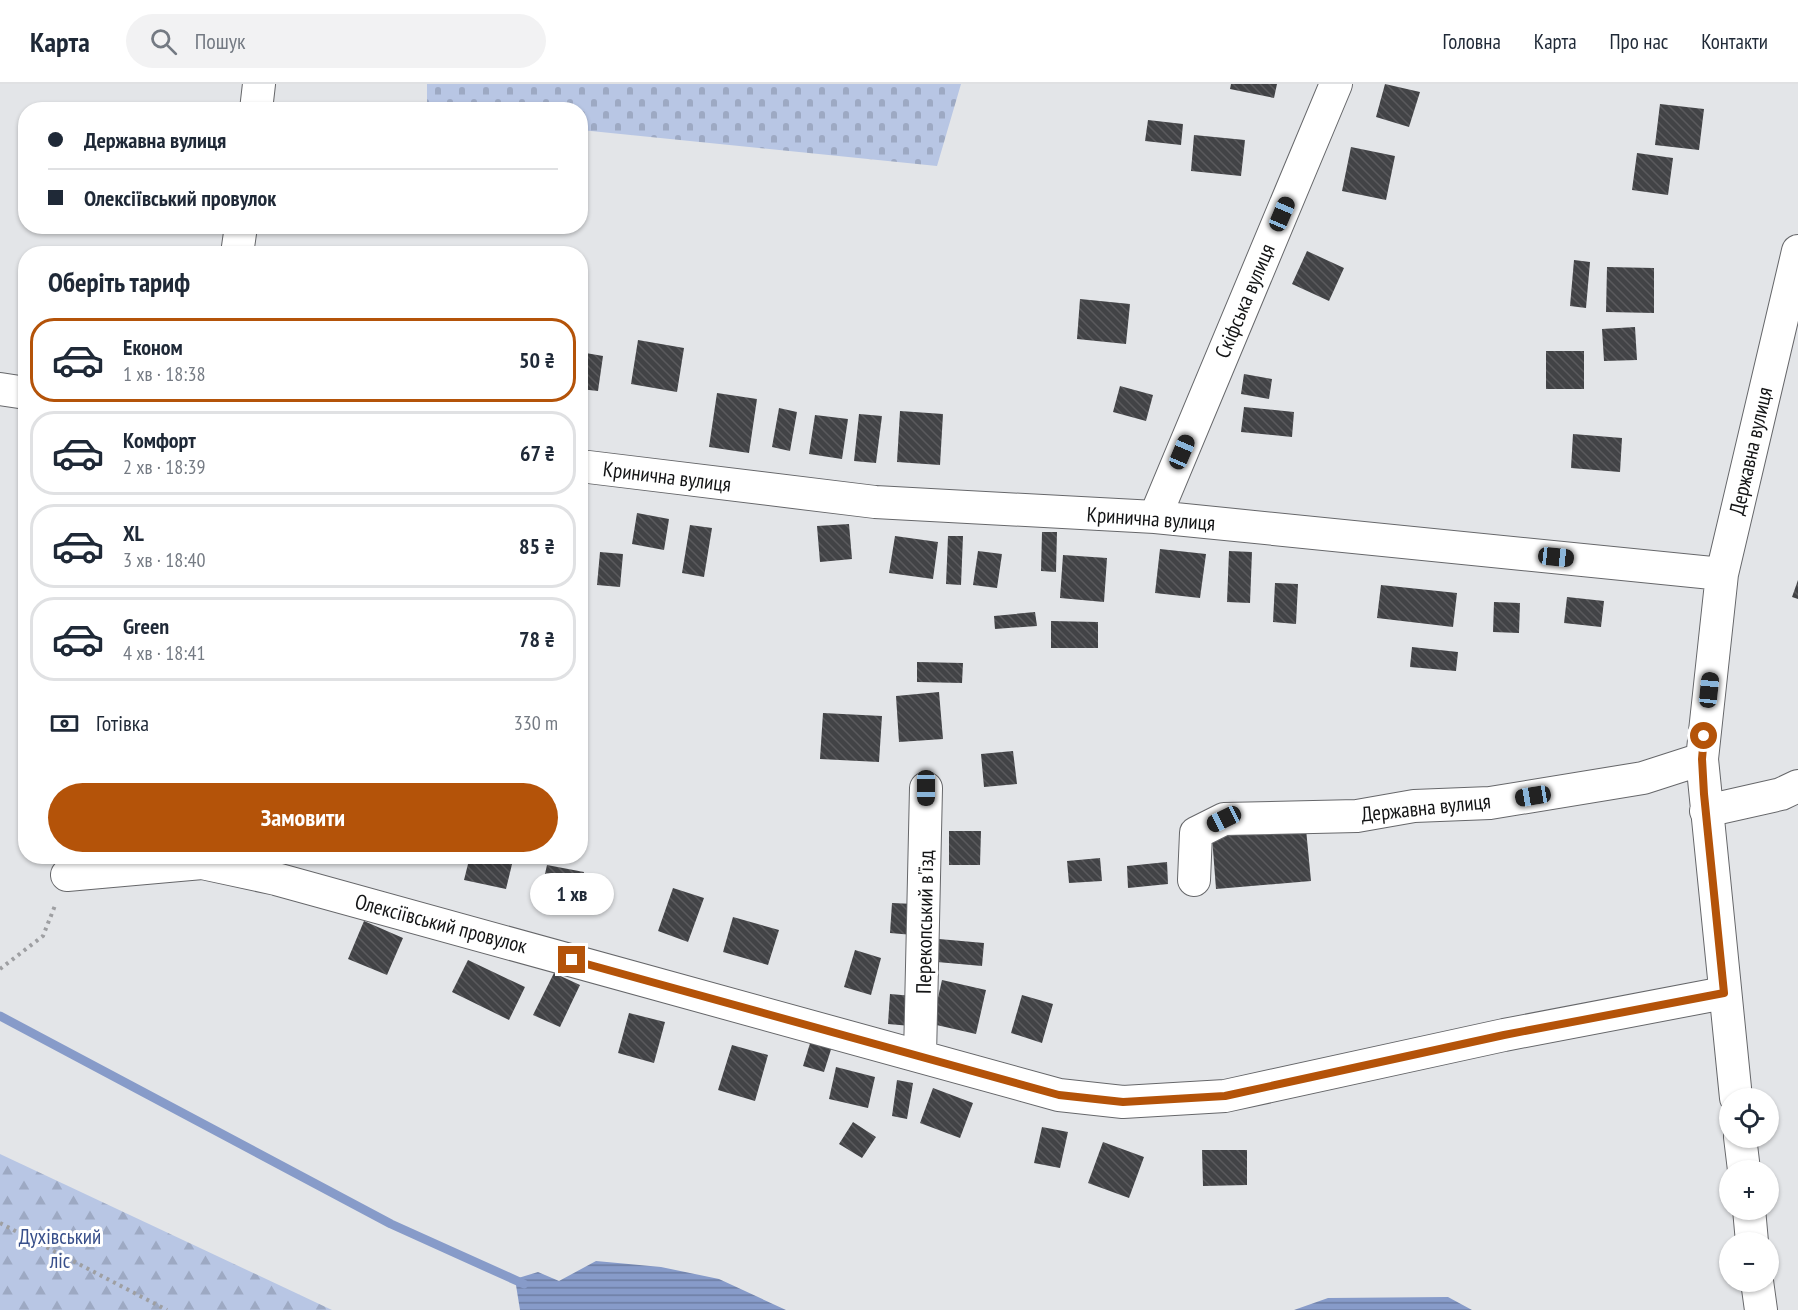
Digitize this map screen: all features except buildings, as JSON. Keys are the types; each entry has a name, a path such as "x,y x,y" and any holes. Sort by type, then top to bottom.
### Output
{"street":[{"path":"257,102 259,84"},
{"name":"Скіфська вулиця","path":"1155,517 1336,84"},
{"name":"Державна вулиця","path":"1735,1088 1702,759 1722,574 1798,251"},
{"path":"0,389 18,392"},
{"name":"Кринична вулиця","path":"588,467 875,502 1155,517 1722,574"},
{"name":"Державна вулиця","path":"1194,880 1196,832 1224,819 1357,816 1414,806 1490,803 1643,778 1702,759"},
{"path":"1706,811 1781,794 1798,786"},
{"name":"Перекопський в'їзд","path":"920,1056 926,788"},
{"name":"Олексіївський провулок","path":"67,875 191,864"},
{"name":"Олексіївський провулок","path":"207,864 244,872 1059,1095 1123,1102 1225,1096 1504,1035 1724,993"},
{"path":"1759,1292 1761,1310"}],"path":[{"path":"0,969 43,936 67,875"},
{"path":"0,1223 166,1310"}],"green space":[{"path":"427,84 961,84 937,166 588,131 588,102 427,102"},
{"name":"Духівський ліс","path":"0,1154 332,1310 0,1310"}],"shaded area":[{"path":"596,1261 661,1267 719,1279 786,1310 520,1310 515,1279 538,1272 559,1281"},
{"path":"1448,1297 1472,1310 1294,1310 1328,1298"}],"waterway":[{"path":"0,1016 391,1224 524,1284"}],"route":[{"path":"572,960 1059,1095 1123,1102 1225,1096 1504,1035 1724,993 1704,794 1702,759 1704,736"}]}
